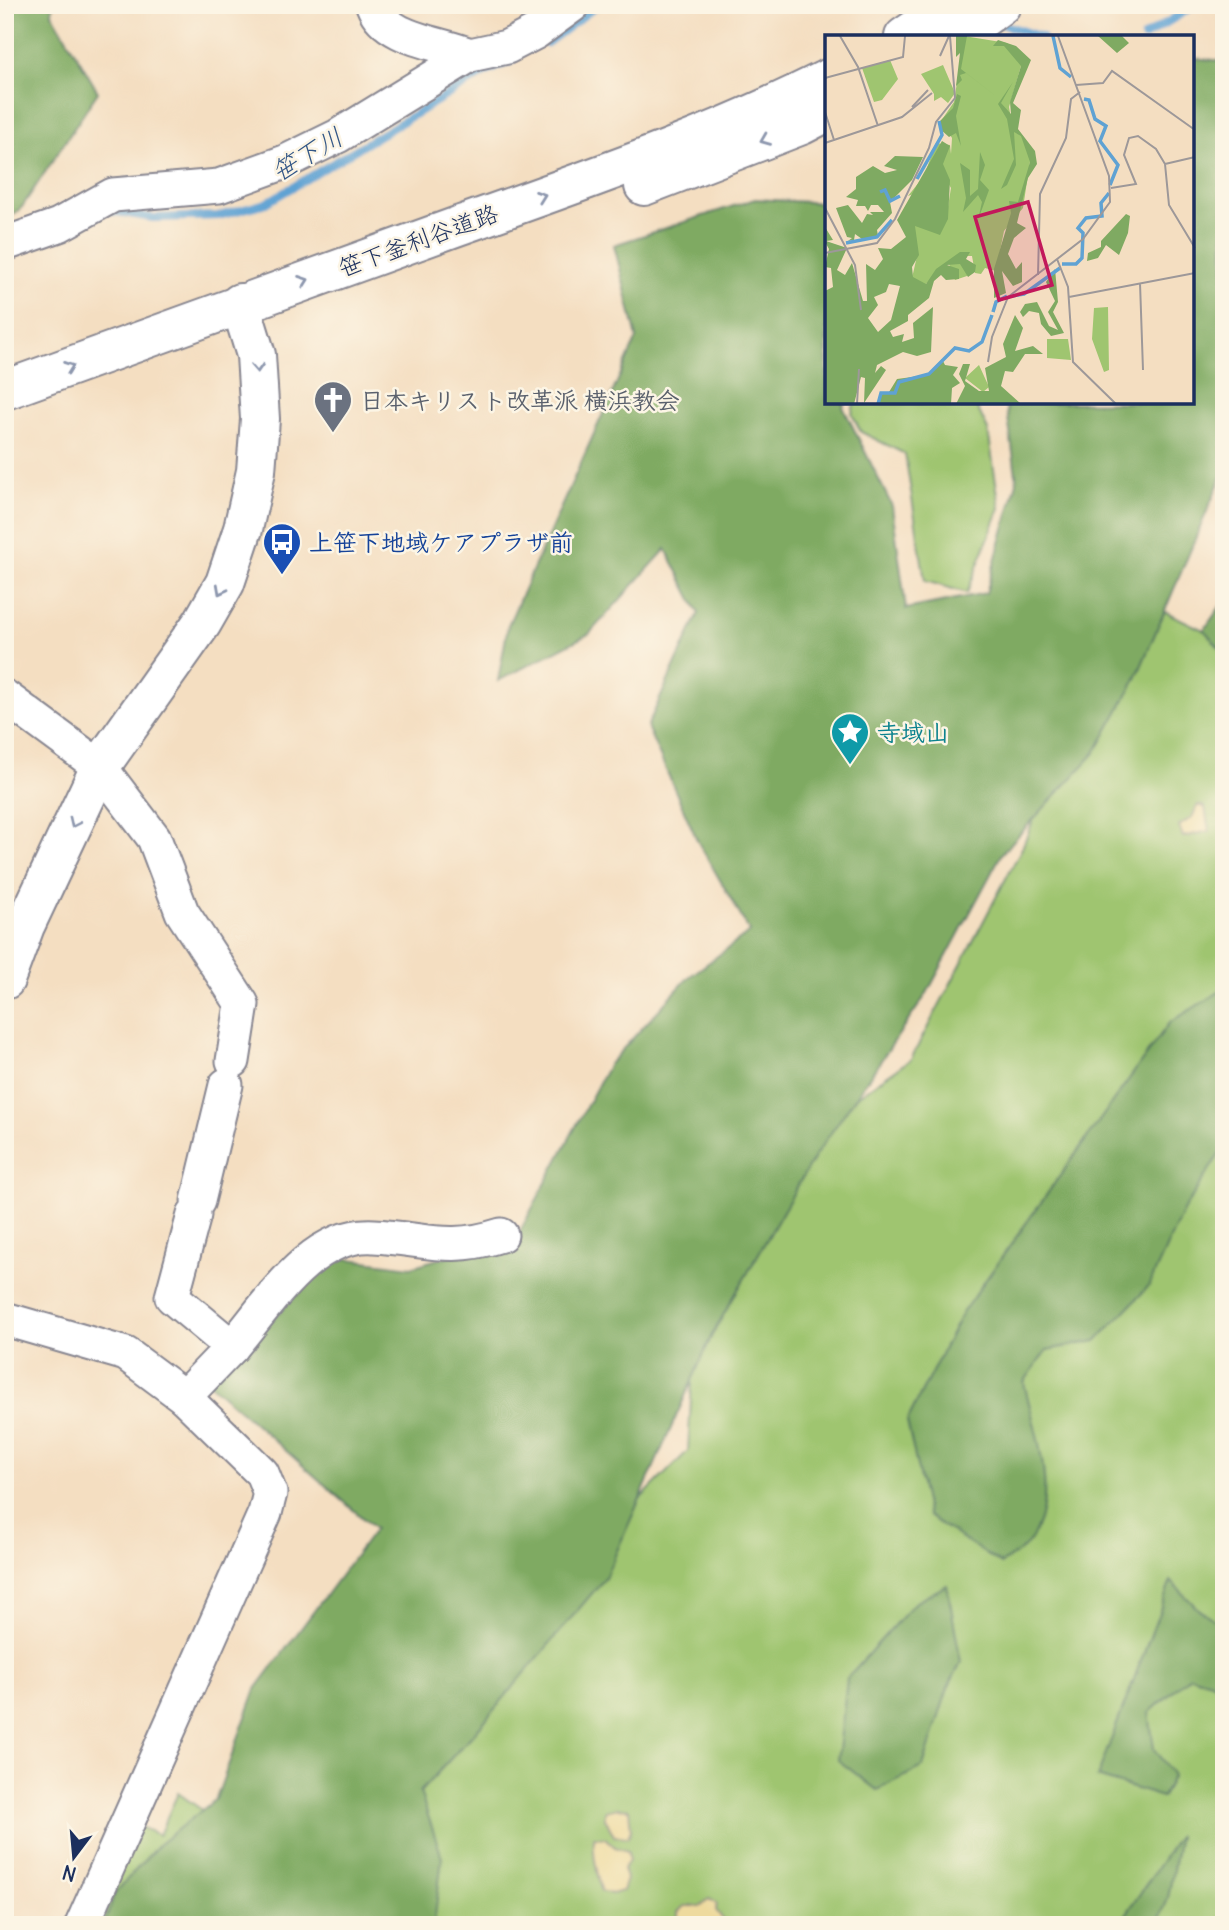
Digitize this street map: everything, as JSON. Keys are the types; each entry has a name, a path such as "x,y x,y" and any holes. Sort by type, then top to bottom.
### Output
{"street":[{"path":"373,5 377,18 397,31 470,55"},
{"path":"5,244 59,225 113,195 219,186 246,178 338,136 470,55 507,47 548,15 573,5"},
{"path":"910,33 956,26 1001,5"},
{"name":"笹下釜利谷道路","path":"5,418 244,316 725,127 825,80"},
{"name":"笹下釜利谷道路","path":"5,390 244,316 710,162 825,113"},
{"path":"5,980 25,926 100,767 202,623 225,583 243,529 256,471 256,355 244,316"},
{"path":"5,697 100,767 154,838 182,912 242,1004 230,1073 173,1297 232,1347"},
{"path":"184,1397 313,1255 333,1244 353,1237 372,1235 457,1246 501,1235"},
{"path":"5,1319 126,1353 184,1397 262,1473 270,1493 265,1513 82,1925"}],"green space":[{"path":"5,5 53,5 52,13 98,92 22,207 5,222"},
{"path":"1194,58 1224,61 1224,471 1135,681 1095,753 1002,853 926,995 813,1159 712,1335 605,1578 477,1730 420,1792 442,1857 434,1925 104,1925 115,1893 158,1845 216,1799 256,1689 375,1529 209,1383 334,1257 411,1267 518,1235 609,1064 689,977 750,932 698,842 647,727 699,613 666,549 589,634 498,681 508,625 637,338 614,245 755,199 825,203 825,404 844,404 843,407 892,506 906,609 986,593 1017,482 1006,404 1194,404"},
{"path":"854,404 975,404 988,430 1000,508 967,593 925,581 905,454 861,432 852,414"},
{"path":"1224,601 1224,653 1204,630"},
{"path":"1166,612 1224,640 1224,1925 97,1925 138,1826 159,1835 178,1793 209,1815 609,1530 688,1451 695,1331 834,1112 911,1059 1022,848 1111,627"},
{"path":"1224,989 1224,1147 1183,1211 1149,1286 1096,1341 1047,1350 1024,1382 1042,1462 1044,1503 1039,1523 1030,1541 1001,1564 928,1516 907,1421 962,1313 1169,1023"},
{"path":"1171,1581 1196,1607 1224,1627 1224,1691 1211,1682 1190,1676 1149,1713 1154,1749 1173,1775 1162,1797 1097,1777"},
{"path":"947,1585 961,1662 948,1688 923,1767 877,1790 838,1760 847,1678 914,1603"},
{"path":"1179,1835 1168,1899 1157,1925 1119,1925"}],"sand":[{"path":"1198,805 1205,807 1209,831 1183,837 1179,826 1192,817"},
{"path":"629,1809 631,1830 628,1837 614,1836 605,1818 605,1811"},
{"path":"594,1837 605,1838 615,1847 628,1851 629,1860 623,1869 626,1879 622,1891 611,1894 601,1891"},
{"path":"709,1899 717,1903 716,1910 727,1925 678,1925 678,1912 684,1906 700,1906"}],"waterway":[{"name":"笹下川","path":"547,43 598,5"},
{"name":"笹下川","path":"1147,35 1195,5"},
{"name":"笹下川","path":"998,23 1036,35"},
{"name":"笹下川","path":"106,210 153,218 219,216 266,203 484,73 511,61"}],"place":[{"name":"日本キリスト改革派 横浜教会","path":"333,434"},
{"name":"上笹下地域ケアプラザ前","path":"282,576"},
{"name":"寺域山","path":"850,766"}]}
